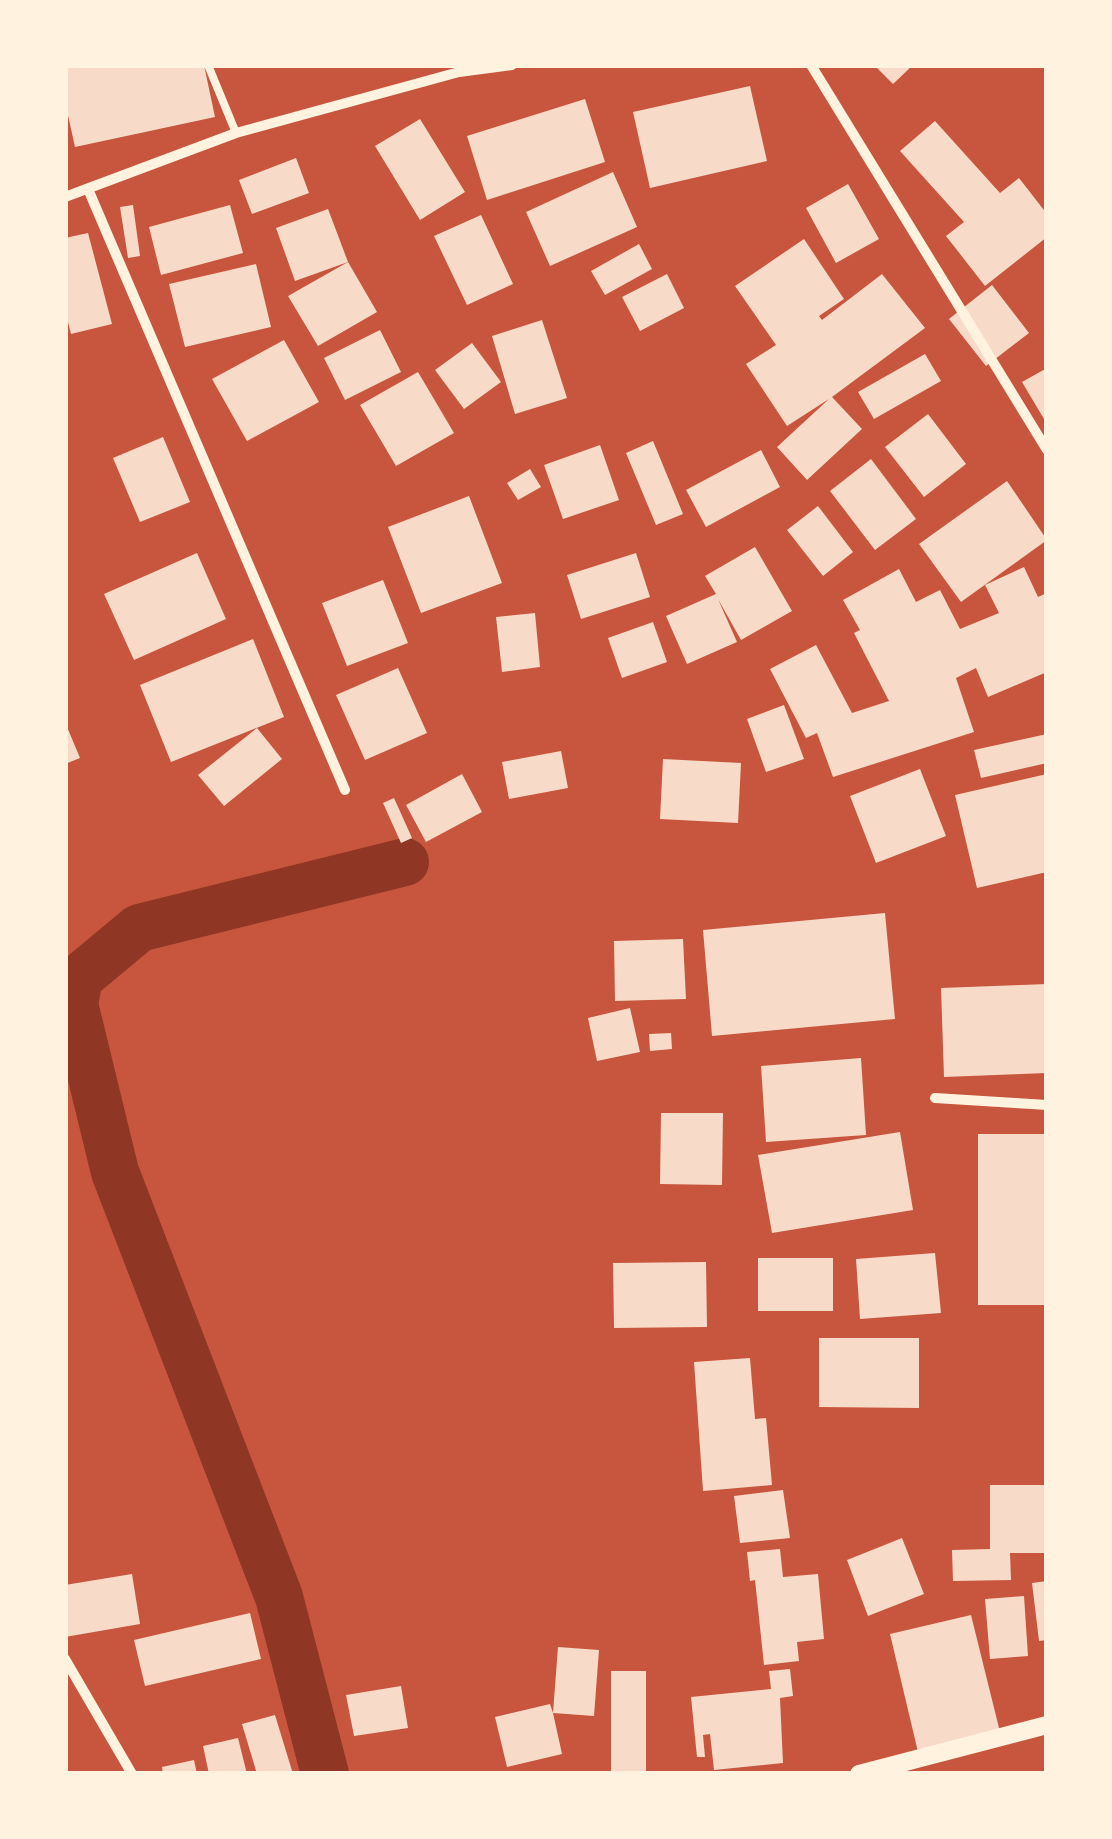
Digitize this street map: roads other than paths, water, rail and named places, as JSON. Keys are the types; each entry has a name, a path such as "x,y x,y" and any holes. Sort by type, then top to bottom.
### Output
{"street":[{"path":"65,197 236,134 458,72 512,65"},
{"path":"811,65 1047,450"},
{"path":"88,189 345,790"},
{"path":"936,1098 1047,1104"},
{"path":"65,1659 132,1774"},
{"path":"858,1774 1047,1725"}],"lane":[{"path":"208,65 236,134"}],"waterway":[{"path":"325,1774 279,1597 115,1172 74,1004 79,978 139,928 405,862"}]}
